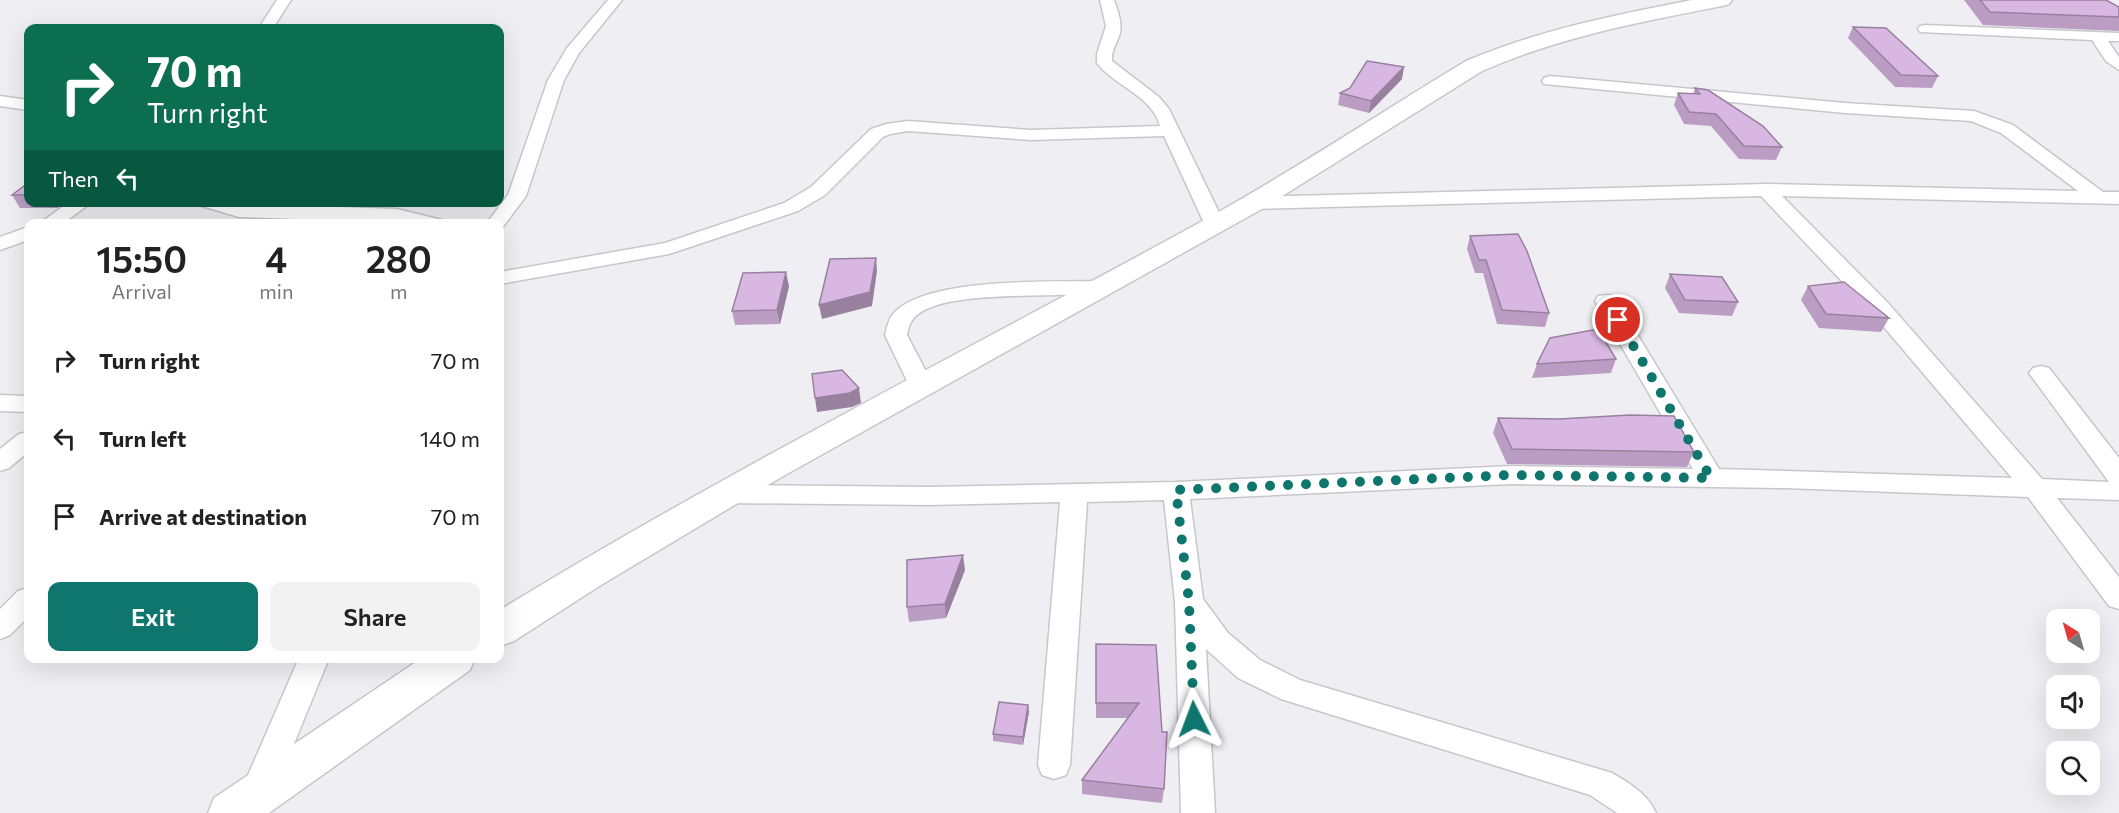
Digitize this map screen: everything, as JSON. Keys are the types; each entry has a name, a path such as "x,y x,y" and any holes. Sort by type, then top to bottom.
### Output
{"main road":[{"path":"504,627 558,591 725,494 1255,202 1474,66 1503,52 1569,31 1722,0"},
{"path":"244,803 448,663"}],"street":[{"path":"269,24 284,0"},
{"path":"499,219 517,196 556,80 572,51 615,0"},
{"path":"1107,0 1113,31 1103,57 1105,63 1154,100 1168,118 1170,131 1215,225"},
{"path":"1925,29 2119,37"},
{"path":"2097,36 2111,58 2119,65"},
{"path":"1550,81 1833,107 1974,116 2007,129 2099,198"},
{"path":"0,101 24,104"},
{"path":"504,277 669,248 791,207 818,192 877,134 895,127 1031,135 1170,131"},
{"path":"1766,190 1880,308 2036,489 2119,598"},
{"path":"1255,202 1766,190 2119,198"},
{"path":"56,219 75,207"},
{"path":"226,207 239,211 398,215 414,219"},
{"path":"0,243 24,234"},
{"path":"921,385 896,335 902,318 926,302 954,294 1100,287"},
{"path":"1606,301 1711,478"},
{"path":"2041,373 2119,476"},
{"path":"0,403 24,404"},
{"path":"0,462 24,443"},
{"path":"725,494 928,496 1074,493 1511,475 1711,478 2119,491"},
{"path":"1176,490 1189,602 1198,813"},
{"path":"1054,765 1074,493"},
{"path":"1189,602 1216,641 1249,669 1292,690 1600,783 1628,800 1639,813"},
{"path":"0,627 24,603"},
{"path":"244,803 312,663"}],"building":[{"path":"1980,0 2106,0 2119,7 2119,17 1990,12"},
{"path":"1853,27 1886,28 1938,76 1901,75"},
{"path":"1367,61 1404,67 1371,101 1340,93 1350,88"},
{"path":"1695,88 1708,90 1763,126 1782,147 1744,146 1716,114 1689,112 1678,93 1700,94"},
{"path":"24,186 24,195 12,195"},
{"path":"1518,234 1527,251 1549,313 1502,310 1486,260 1479,260 1470,236"},
{"path":"876,258 870,292 819,305 830,259"},
{"path":"786,272 777,310 732,311 743,273"},
{"path":"1670,274 1722,277 1738,302 1685,300"},
{"path":"1844,282 1889,318 1826,314 1808,286"},
{"path":"1598,329 1616,359 1537,364 1550,338"},
{"path":"842,370 859,388 850,393 815,398 812,374"},
{"path":"1630,415 1674,416 1694,452 1512,449 1498,418 1559,419"},
{"path":"963,555 945,604 907,607 907,560"},
{"path":"1096,644 1156,645 1162,732 1167,732 1164,789 1082,780 1139,703 1096,703"},
{"path":"999,702 1028,705 1023,737 993,734"}],"route":[{"path":"1194,719 1189,602 1176,490 1511,475 1711,478 1618,320"}]}
